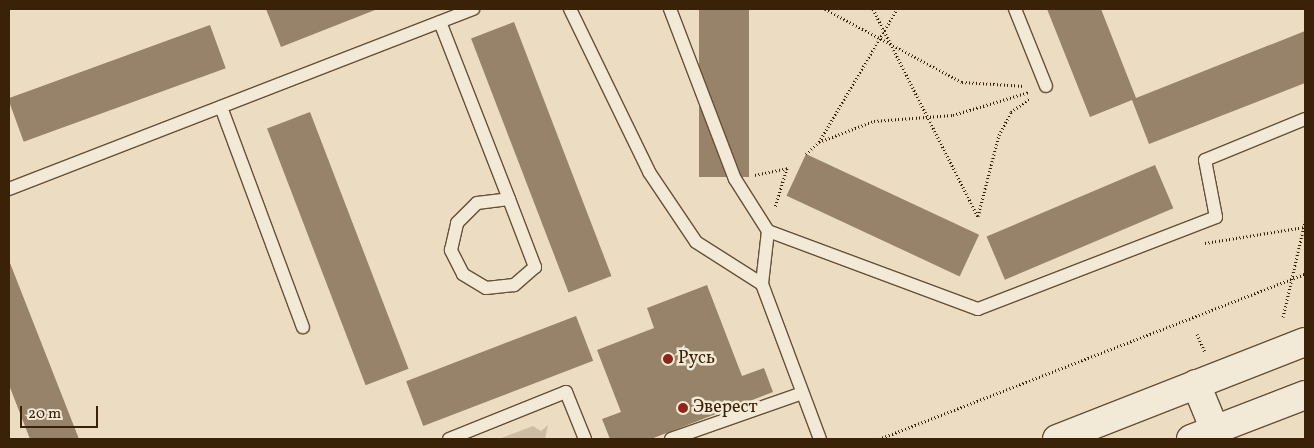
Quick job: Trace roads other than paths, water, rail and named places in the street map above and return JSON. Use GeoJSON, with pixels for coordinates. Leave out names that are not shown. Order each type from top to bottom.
{"type":"FeatureCollection","features":[{"type":"Feature","properties":{"kind":"main road"},"geometry":{"type":"LineString","coordinates":[[1057,439],[1305,342]]}},
{"type":"Feature","properties":{"kind":"main road"},"geometry":{"type":"LineString","coordinates":[[1196,384],[1208,436],[1305,395]]}},
{"type":"Feature","properties":{"kind":"lane"},"geometry":{"type":"LineString","coordinates":[[9,189],[473,9]]}},
{"type":"Feature","properties":{"kind":"lane"},"geometry":{"type":"LineString","coordinates":[[570,9],[649,172],[696,242],[762,284]]}},
{"type":"Feature","properties":{"kind":"lane"},"geometry":{"type":"LineString","coordinates":[[670,9],[734,179],[768,231],[978,309],[1216,217],[1205,160],[1305,118]]}},
{"type":"Feature","properties":{"kind":"lane"},"geometry":{"type":"LineString","coordinates":[[1015,9],[1046,86]]}},
{"type":"Feature","properties":{"kind":"lane"},"geometry":{"type":"LineString","coordinates":[[440,22],[508,199],[534,267],[514,286],[486,288],[462,274],[451,250],[457,222],[477,204],[508,199]]}},
{"type":"Feature","properties":{"kind":"lane"},"geometry":{"type":"LineString","coordinates":[[221,107],[303,328]]}},
{"type":"Feature","properties":{"kind":"lane"},"geometry":{"type":"LineString","coordinates":[[768,231],[762,284],[820,439]]}},
{"type":"Feature","properties":{"kind":"lane"},"geometry":{"type":"LineString","coordinates":[[449,439],[566,392],[585,439]]}},
{"type":"Feature","properties":{"kind":"lane"},"geometry":{"type":"LineString","coordinates":[[671,439],[802,393]]}},
{"type":"Feature","properties":{"kind":"place","name":"Русь"},"geometry":{"type":"Point","coordinates":[668,359]}},
{"type":"Feature","properties":{"kind":"place","name":"Эверест"},"geometry":{"type":"Point","coordinates":[683,408]}}]}
